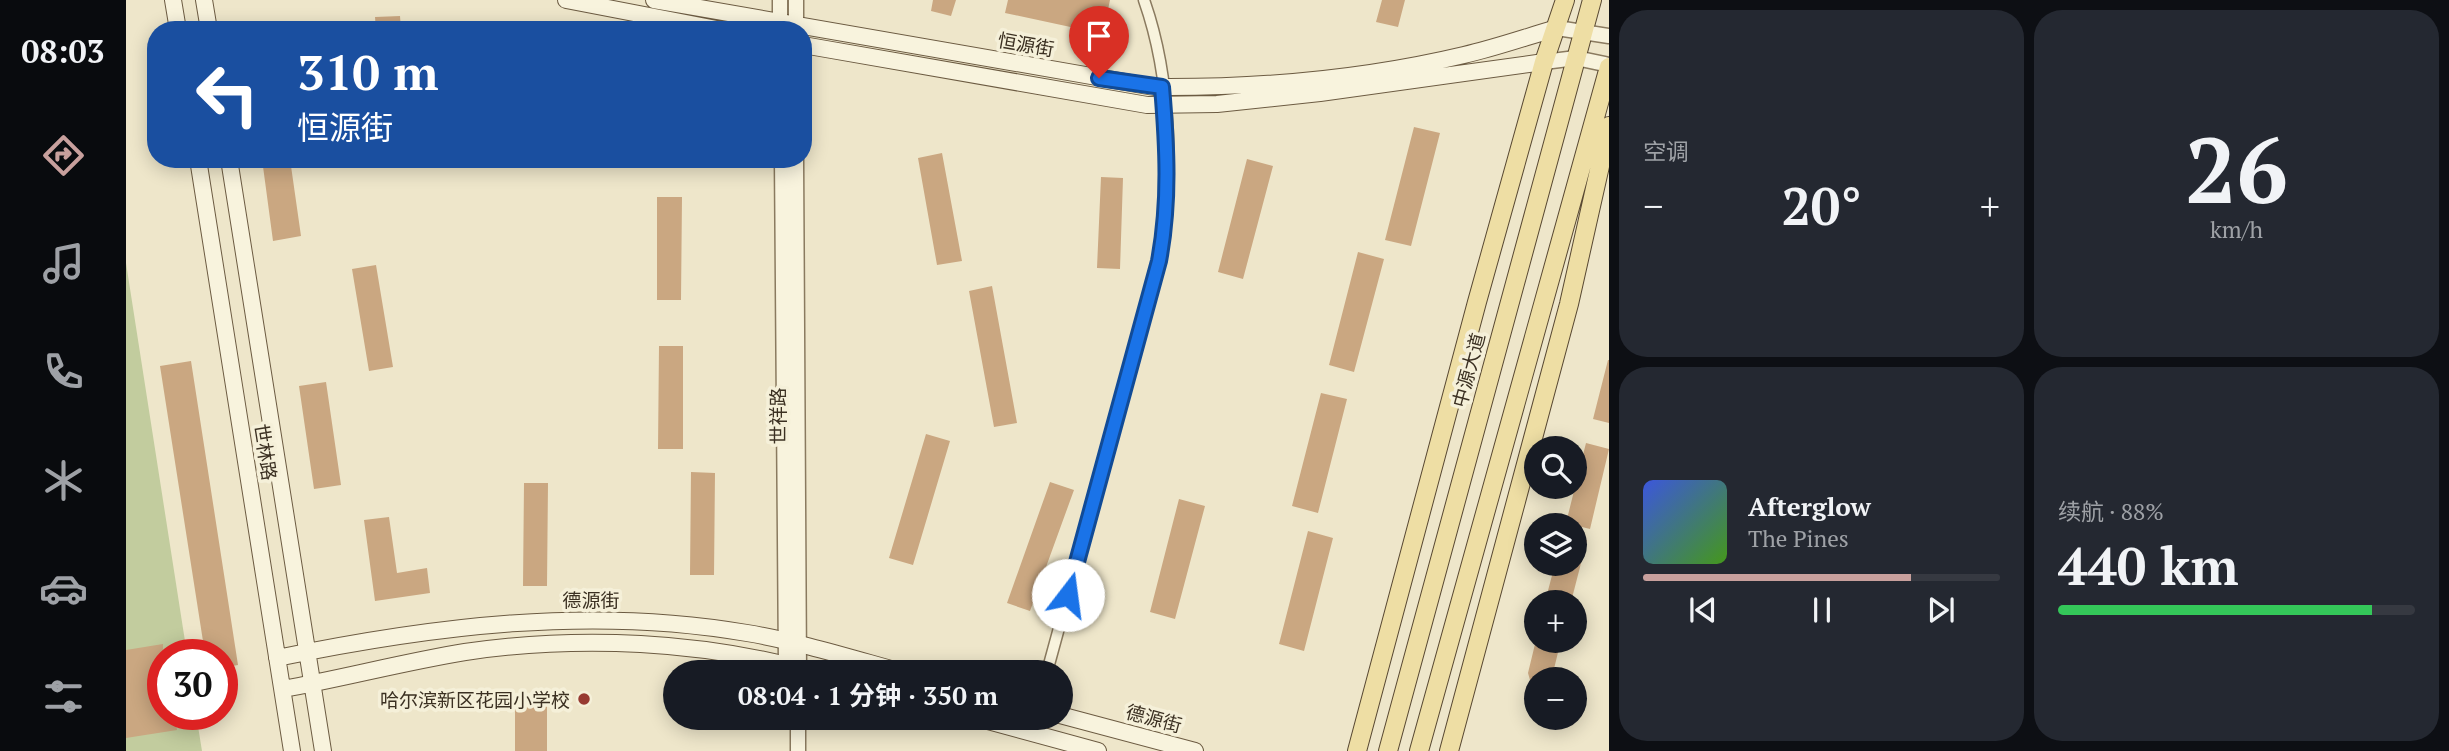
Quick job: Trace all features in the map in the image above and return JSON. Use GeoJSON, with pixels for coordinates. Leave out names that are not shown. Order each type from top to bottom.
{"type":"FeatureCollection","features":[{"type":"Feature","properties":{"kind":"main road"},"geometry":{"type":"LineString","coordinates":[[173,0],[176,21]]}},
{"type":"Feature","properties":{"kind":"main road"},"geometry":{"type":"LineString","coordinates":[[204,0],[208,21]]}},
{"type":"Feature","properties":{"kind":"main road"},"geometry":{"type":"LineString","coordinates":[[566,0],[675,21]]}},
{"type":"Feature","properties":{"kind":"main road","name":"恒源街"},"geometry":{"type":"LineString","coordinates":[[654,0],[754,21]]}},
{"type":"Feature","properties":{"kind":"main road"},"geometry":{"type":"LineString","coordinates":[[1357,751],[1544,62],[1565,0]]}},
{"type":"Feature","properties":{"kind":"main road","name":"中源大道"},"geometry":{"type":"LineString","coordinates":[[1388,751],[1592,0]]}},
{"type":"Feature","properties":{"kind":"main road","name":"恒源街"},"geometry":{"type":"LineString","coordinates":[[812,32],[1162,87],[1227,87],[1334,77],[1463,55],[1557,28]]}},
{"type":"Feature","properties":{"kind":"main road"},"geometry":{"type":"LineString","coordinates":[[812,47],[1051,89],[1164,105],[1217,104],[1320,93],[1544,62]]}},
{"type":"Feature","properties":{"kind":"main road"},"geometry":{"type":"LineString","coordinates":[[1419,751],[1609,66]]}},
{"type":"Feature","properties":{"kind":"main road"},"geometry":{"type":"LineString","coordinates":[[1449,751],[1569,304],[1609,126]]}},
{"type":"Feature","properties":{"kind":"main road","name":"世林路"},"geometry":{"type":"LineString","coordinates":[[199,168],[292,751]]}},
{"type":"Feature","properties":{"kind":"main road","name":"世林路"},"geometry":{"type":"LineString","coordinates":[[230,168],[323,751]]}},
{"type":"Feature","properties":{"kind":"main road","name":"德源街"},"geometry":{"type":"LineString","coordinates":[[277,658],[471,628],[586,618],[708,627],[792,642],[858,660]]}},
{"type":"Feature","properties":{"kind":"main road"},"geometry":{"type":"LineString","coordinates":[[282,689],[466,652],[569,643],[608,642],[674,647],[748,660]]}},
{"type":"Feature","properties":{"kind":"main road","name":"德源街"},"geometry":{"type":"LineString","coordinates":[[1073,718],[1195,751]]}},
{"type":"Feature","properties":{"kind":"main road"},"geometry":{"type":"LineString","coordinates":[[1021,730],[1098,751]]}},
{"type":"Feature","properties":{"kind":"street"},"geometry":{"type":"LineString","coordinates":[[780,0],[786,21]]}},
{"type":"Feature","properties":{"kind":"street"},"geometry":{"type":"LineString","coordinates":[[790,21],[796,0]]}},
{"type":"Feature","properties":{"kind":"street"},"geometry":{"type":"LineString","coordinates":[[1050,660],[1159,261],[1166,223],[1169,169],[1164,105],[1158,46],[1144,0]]}},
{"type":"Feature","properties":{"kind":"street"},"geometry":{"type":"LineString","coordinates":[[1557,28],[1609,36]]}},
{"type":"Feature","properties":{"kind":"street"},"geometry":{"type":"LineString","coordinates":[[1544,62],[1576,58],[1609,66]]}},
{"type":"Feature","properties":{"kind":"street","name":"世祥路"},"geometry":{"type":"LineString","coordinates":[[782,168],[792,642],[797,660]]}},
{"type":"Feature","properties":{"kind":"street","name":"世祥路"},"geometry":{"type":"LineString","coordinates":[[792,642],[796,168]]}},
{"type":"Feature","properties":{"kind":"street"},"geometry":{"type":"LineString","coordinates":[[798,751],[799,730]]}},
{"type":"Feature","properties":{"kind":"green space"},"geometry":{"type":"Polygon","coordinates":[[[126,263],[185,639],[147,639],[147,730],[199,730],[202,751],[126,751],[126,263]]]}},
{"type":"Feature","properties":{"kind":"building"},"geometry":{"type":"Polygon","coordinates":[[[933,0],[956,0],[951,16],[931,11],[933,0]]]}},
{"type":"Feature","properties":{"kind":"building"},"geometry":{"type":"Polygon","coordinates":[[[1008,0],[1110,0],[1103,34],[1005,13],[1008,0]]]}},
{"type":"Feature","properties":{"kind":"building"},"geometry":{"type":"Polygon","coordinates":[[[1382,0],[1405,0],[1398,27],[1376,22],[1382,0]]]}},
{"type":"Feature","properties":{"kind":"building"},"geometry":{"type":"Polygon","coordinates":[[[400,16],[400,21],[375,21],[375,17],[400,16]]]}},
{"type":"Feature","properties":{"kind":"building"},"geometry":{"type":"Polygon","coordinates":[[[1414,127],[1440,133],[1411,246],[1385,240],[1414,127]]]}},
{"type":"Feature","properties":{"kind":"building"},"geometry":{"type":"Polygon","coordinates":[[[942,153],[962,261],[937,265],[918,158],[942,153]]]}},
{"type":"Feature","properties":{"kind":"building"},"geometry":{"type":"Polygon","coordinates":[[[1247,159],[1273,166],[1243,279],[1218,272],[1247,159]]]}},
{"type":"Feature","properties":{"kind":"building"},"geometry":{"type":"Polygon","coordinates":[[[263,168],[291,168],[301,236],[273,241],[263,168]]]}},
{"type":"Feature","properties":{"kind":"building"},"geometry":{"type":"Polygon","coordinates":[[[1101,177],[1123,178],[1120,269],[1097,268],[1101,177]]]}},
{"type":"Feature","properties":{"kind":"building"},"geometry":{"type":"Polygon","coordinates":[[[657,197],[682,197],[681,300],[657,300],[657,197]]]}},
{"type":"Feature","properties":{"kind":"building"},"geometry":{"type":"Polygon","coordinates":[[[1358,252],[1384,259],[1354,372],[1329,365],[1358,252]]]}},
{"type":"Feature","properties":{"kind":"building"},"geometry":{"type":"Polygon","coordinates":[[[376,265],[393,367],[369,371],[352,269],[376,265]]]}},
{"type":"Feature","properties":{"kind":"building"},"geometry":{"type":"Polygon","coordinates":[[[992,286],[1017,423],[994,427],[969,291],[992,286]]]}},
{"type":"Feature","properties":{"kind":"building"},"geometry":{"type":"Polygon","coordinates":[[[659,346],[683,346],[683,449],[658,449],[659,346]]]}},
{"type":"Feature","properties":{"kind":"building"},"geometry":{"type":"Polygon","coordinates":[[[1609,360],[1609,423],[1593,419],[1609,360]]]}},
{"type":"Feature","properties":{"kind":"building"},"geometry":{"type":"Polygon","coordinates":[[[191,361],[234,639],[203,639],[160,366],[191,361]]]}},
{"type":"Feature","properties":{"kind":"building"},"geometry":{"type":"Polygon","coordinates":[[[326,382],[341,485],[314,489],[299,386],[326,382]]]}},
{"type":"Feature","properties":{"kind":"building"},"geometry":{"type":"Polygon","coordinates":[[[1321,393],[1347,399],[1318,513],[1292,506],[1321,393]]]}},
{"type":"Feature","properties":{"kind":"building"},"geometry":{"type":"Polygon","coordinates":[[[926,434],[950,441],[913,565],[889,558],[926,434]]]}},
{"type":"Feature","properties":{"kind":"building"},"geometry":{"type":"Polygon","coordinates":[[[1587,443],[1609,449],[1590,529],[1587,528],[1587,513],[1568,513],[1572,499],[1587,499],[1587,443]]]}},
{"type":"Feature","properties":{"kind":"building"},"geometry":{"type":"Polygon","coordinates":[[[691,472],[715,473],[714,575],[690,575],[691,472]]]}},
{"type":"Feature","properties":{"kind":"building"},"geometry":{"type":"Polygon","coordinates":[[[1050,482],[1074,490],[1030,611],[1007,603],[1050,482]]]}},
{"type":"Feature","properties":{"kind":"building"},"geometry":{"type":"Polygon","coordinates":[[[524,483],[548,483],[547,586],[523,586],[524,483]]]}},
{"type":"Feature","properties":{"kind":"building"},"geometry":{"type":"Polygon","coordinates":[[[1179,499],[1205,506],[1175,619],[1150,612],[1179,499]]]}},
{"type":"Feature","properties":{"kind":"building"},"geometry":{"type":"Polygon","coordinates":[[[389,517],[397,573],[427,568],[430,593],[375,601],[364,520],[389,517]]]}},
{"type":"Feature","properties":{"kind":"building"},"geometry":{"type":"Polygon","coordinates":[[[1308,531],[1333,538],[1304,651],[1279,644],[1308,531]]]}},
{"type":"Feature","properties":{"kind":"building"},"geometry":{"type":"Polygon","coordinates":[[[1552,576],[1578,576],[1574,590],[1548,590],[1552,576]]]}},
{"type":"Feature","properties":{"kind":"building"},"geometry":{"type":"Polygon","coordinates":[[[147,647],[147,730],[177,730],[126,738],[126,650],[147,647]]]}},
{"type":"Feature","properties":{"kind":"building"},"geometry":{"type":"Polygon","coordinates":[[[1533,653],[1558,653],[1554,667],[1529,667],[1533,653]]]}},
{"type":"Feature","properties":{"kind":"building"},"geometry":{"type":"Polygon","coordinates":[[[515,697],[547,697],[547,751],[515,751],[515,697]]]}},
{"type":"Feature","properties":{"kind":"place","name":"哈尔滨新区花园小学校"},"geometry":{"type":"Point","coordinates":[584,699]}},
{"type":"Feature","properties":{"kind":"route"},"geometry":{"type":"LineString","coordinates":[[1068,595],[1159,261],[1166,223],[1169,169],[1162,87],[1099,78]]}}]}
